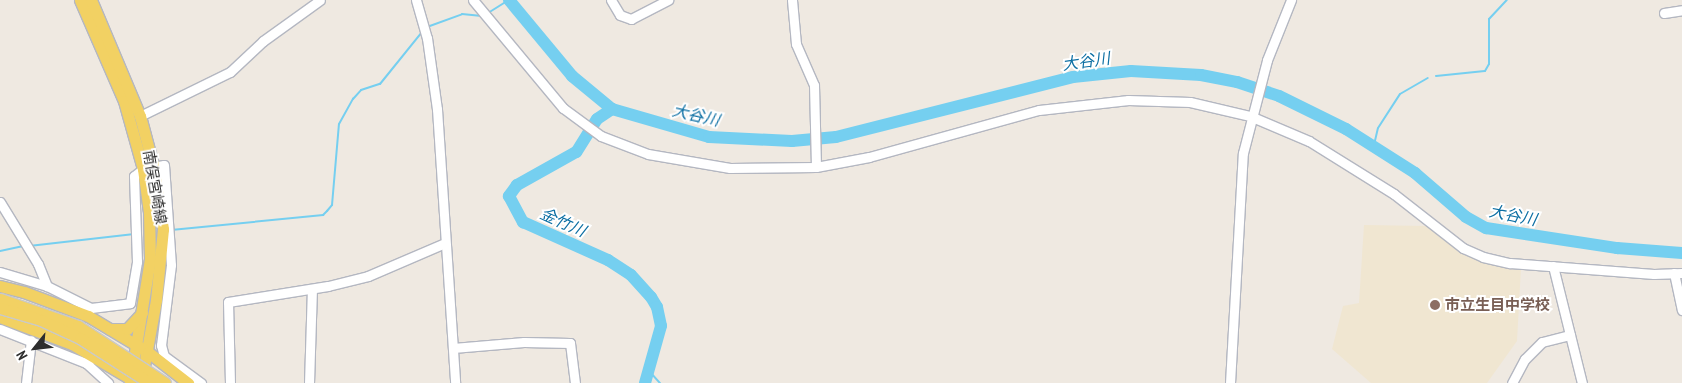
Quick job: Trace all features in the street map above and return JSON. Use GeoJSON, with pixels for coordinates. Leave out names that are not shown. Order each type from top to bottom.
{"type":"FeatureCollection","features":[{"type":"Feature","properties":{"kind":"main road","name":"南俣宮崎線"},"geometry":{"type":"LineString","coordinates":[[80,0],[124,101],[148,168]]}},
{"type":"Feature","properties":{"kind":"main road","name":"南俣宮崎線"},"geometry":{"type":"LineString","coordinates":[[91,0],[140,116],[148,168],[163,229],[135,382]]}},
{"type":"Feature","properties":{"kind":"main road"},"geometry":{"type":"LineString","coordinates":[[0,286],[56,304],[106,327],[142,349],[188,383]]}},
{"type":"Feature","properties":{"kind":"main road"},"geometry":{"type":"LineString","coordinates":[[0,299],[78,326],[165,383]]}},
{"type":"Feature","properties":{"kind":"main road","name":"南俣宮崎線"},"geometry":{"type":"LineString","coordinates":[[142,349],[143,312],[151,300]]}},
{"type":"Feature","properties":{"kind":"main road"},"geometry":{"type":"LineString","coordinates":[[0,308],[40,320],[80,338],[150,383]]}},
{"type":"Feature","properties":{"kind":"main road"},"geometry":{"type":"LineString","coordinates":[[106,327],[127,328],[143,312]]}},
{"type":"Feature","properties":{"kind":"main road"},"geometry":{"type":"LineString","coordinates":[[0,317],[39,329],[90,360],[135,382]]}},
{"type":"Feature","properties":{"kind":"street"},"geometry":{"type":"LineString","coordinates":[[140,116],[230,72],[263,41],[320,0]]}},
{"type":"Feature","properties":{"kind":"street"},"geometry":{"type":"LineString","coordinates":[[416,0],[426,38],[436,109],[455,383]]}},
{"type":"Feature","properties":{"kind":"street"},"geometry":{"type":"LineString","coordinates":[[473,0],[542,87],[562,108],[601,136],[648,154],[730,168],[816,166],[868,157],[1023,114],[1070,105],[1145,99],[1190,102],[1251,113],[1309,141],[1350,164],[1463,248],[1484,257],[1510,263],[1678,273],[1682,310]]}},
{"type":"Feature","properties":{"kind":"street"},"geometry":{"type":"LineString","coordinates":[[611,0],[620,14],[630,19],[668,0]]}},
{"type":"Feature","properties":{"kind":"street"},"geometry":{"type":"LineString","coordinates":[[792,0],[794,32],[814,85],[816,166]]}},
{"type":"Feature","properties":{"kind":"street"},"geometry":{"type":"LineString","coordinates":[[1230,383],[1240,192],[1251,113],[1267,60],[1291,0]]}},
{"type":"Feature","properties":{"kind":"street"},"geometry":{"type":"LineString","coordinates":[[1664,13],[1682,10]]}},
{"type":"Feature","properties":{"kind":"street"},"geometry":{"type":"LineString","coordinates":[[0,272],[47,286],[91,308],[130,303],[137,262],[134,176],[148,168],[164,166],[171,226],[171,266],[161,345],[164,356],[202,383]]}},
{"type":"Feature","properties":{"kind":"street"},"geometry":{"type":"LineString","coordinates":[[0,202],[38,264],[47,286]]}},
{"type":"Feature","properties":{"kind":"street"},"geometry":{"type":"LineString","coordinates":[[230,383],[228,302],[312,290],[368,276],[445,244]]}},
{"type":"Feature","properties":{"kind":"street"},"geometry":{"type":"LineString","coordinates":[[1553,266],[1582,383]]}},
{"type":"Feature","properties":{"kind":"street"},"geometry":{"type":"LineString","coordinates":[[309,383],[312,290]]}},
{"type":"Feature","properties":{"kind":"street"},"geometry":{"type":"LineString","coordinates":[[0,329],[90,360],[108,383]]}},
{"type":"Feature","properties":{"kind":"street"},"geometry":{"type":"LineString","coordinates":[[1512,383],[1525,359],[1542,342],[1570,334]]}},
{"type":"Feature","properties":{"kind":"street"},"geometry":{"type":"LineString","coordinates":[[26,383],[31,340]]}},
{"type":"Feature","properties":{"kind":"street"},"geometry":{"type":"LineString","coordinates":[[453,348],[524,342],[570,342],[575,383]]}},
{"type":"Feature","properties":{"kind":"shaded area","name":"市立生目中学校"},"geometry":{"type":"Polygon","coordinates":[[[1364,225],[1428,226],[1474,259],[1521,268],[1517,341],[1487,383],[1371,383],[1332,349],[1343,306],[1359,303],[1364,225]]]}},
{"type":"Feature","properties":{"kind":"waterway"},"geometry":{"type":"LineString","coordinates":[[488,13],[509,0]]}},
{"type":"Feature","properties":{"kind":"waterway","name":"大谷川"},"geometry":{"type":"LineString","coordinates":[[509,0],[572,76],[612,109],[709,137],[792,141],[836,137],[1073,77],[1131,71],[1201,75],[1237,82],[1279,96],[1346,129],[1415,173],[1466,217],[1486,228],[1617,248],[1682,253]]}},
{"type":"Feature","properties":{"kind":"waterway"},"geometry":{"type":"LineString","coordinates":[[1436,76],[1485,71],[1489,64],[1489,19],[1507,0]]}},
{"type":"Feature","properties":{"kind":"waterway"},"geometry":{"type":"LineString","coordinates":[[427,27],[462,14],[482,16]]}},
{"type":"Feature","properties":{"kind":"waterway"},"geometry":{"type":"LineString","coordinates":[[171,230],[323,215],[332,205],[339,124],[353,99],[361,90],[380,84],[422,32]]}},
{"type":"Feature","properties":{"kind":"waterway"},"geometry":{"type":"LineString","coordinates":[[1374,145],[1378,128],[1400,94],[1428,78]]}},
{"type":"Feature","properties":{"kind":"waterway","name":"金竹川"},"geometry":{"type":"LineString","coordinates":[[612,109],[597,119],[576,152],[517,185],[509,196],[523,222],[608,260],[631,275],[651,297],[657,307],[661,326],[645,383]]}},
{"type":"Feature","properties":{"kind":"waterway"},"geometry":{"type":"LineString","coordinates":[[29,246],[134,234]]}},
{"type":"Feature","properties":{"kind":"waterway"},"geometry":{"type":"LineString","coordinates":[[0,251],[24,246]]}},
{"type":"Feature","properties":{"kind":"waterway"},"geometry":{"type":"LineString","coordinates":[[650,372],[660,383]]}},
{"type":"Feature","properties":{"kind":"place","name":"市立生目中学校"},"geometry":{"type":"Point","coordinates":[1435,305]}}]}
